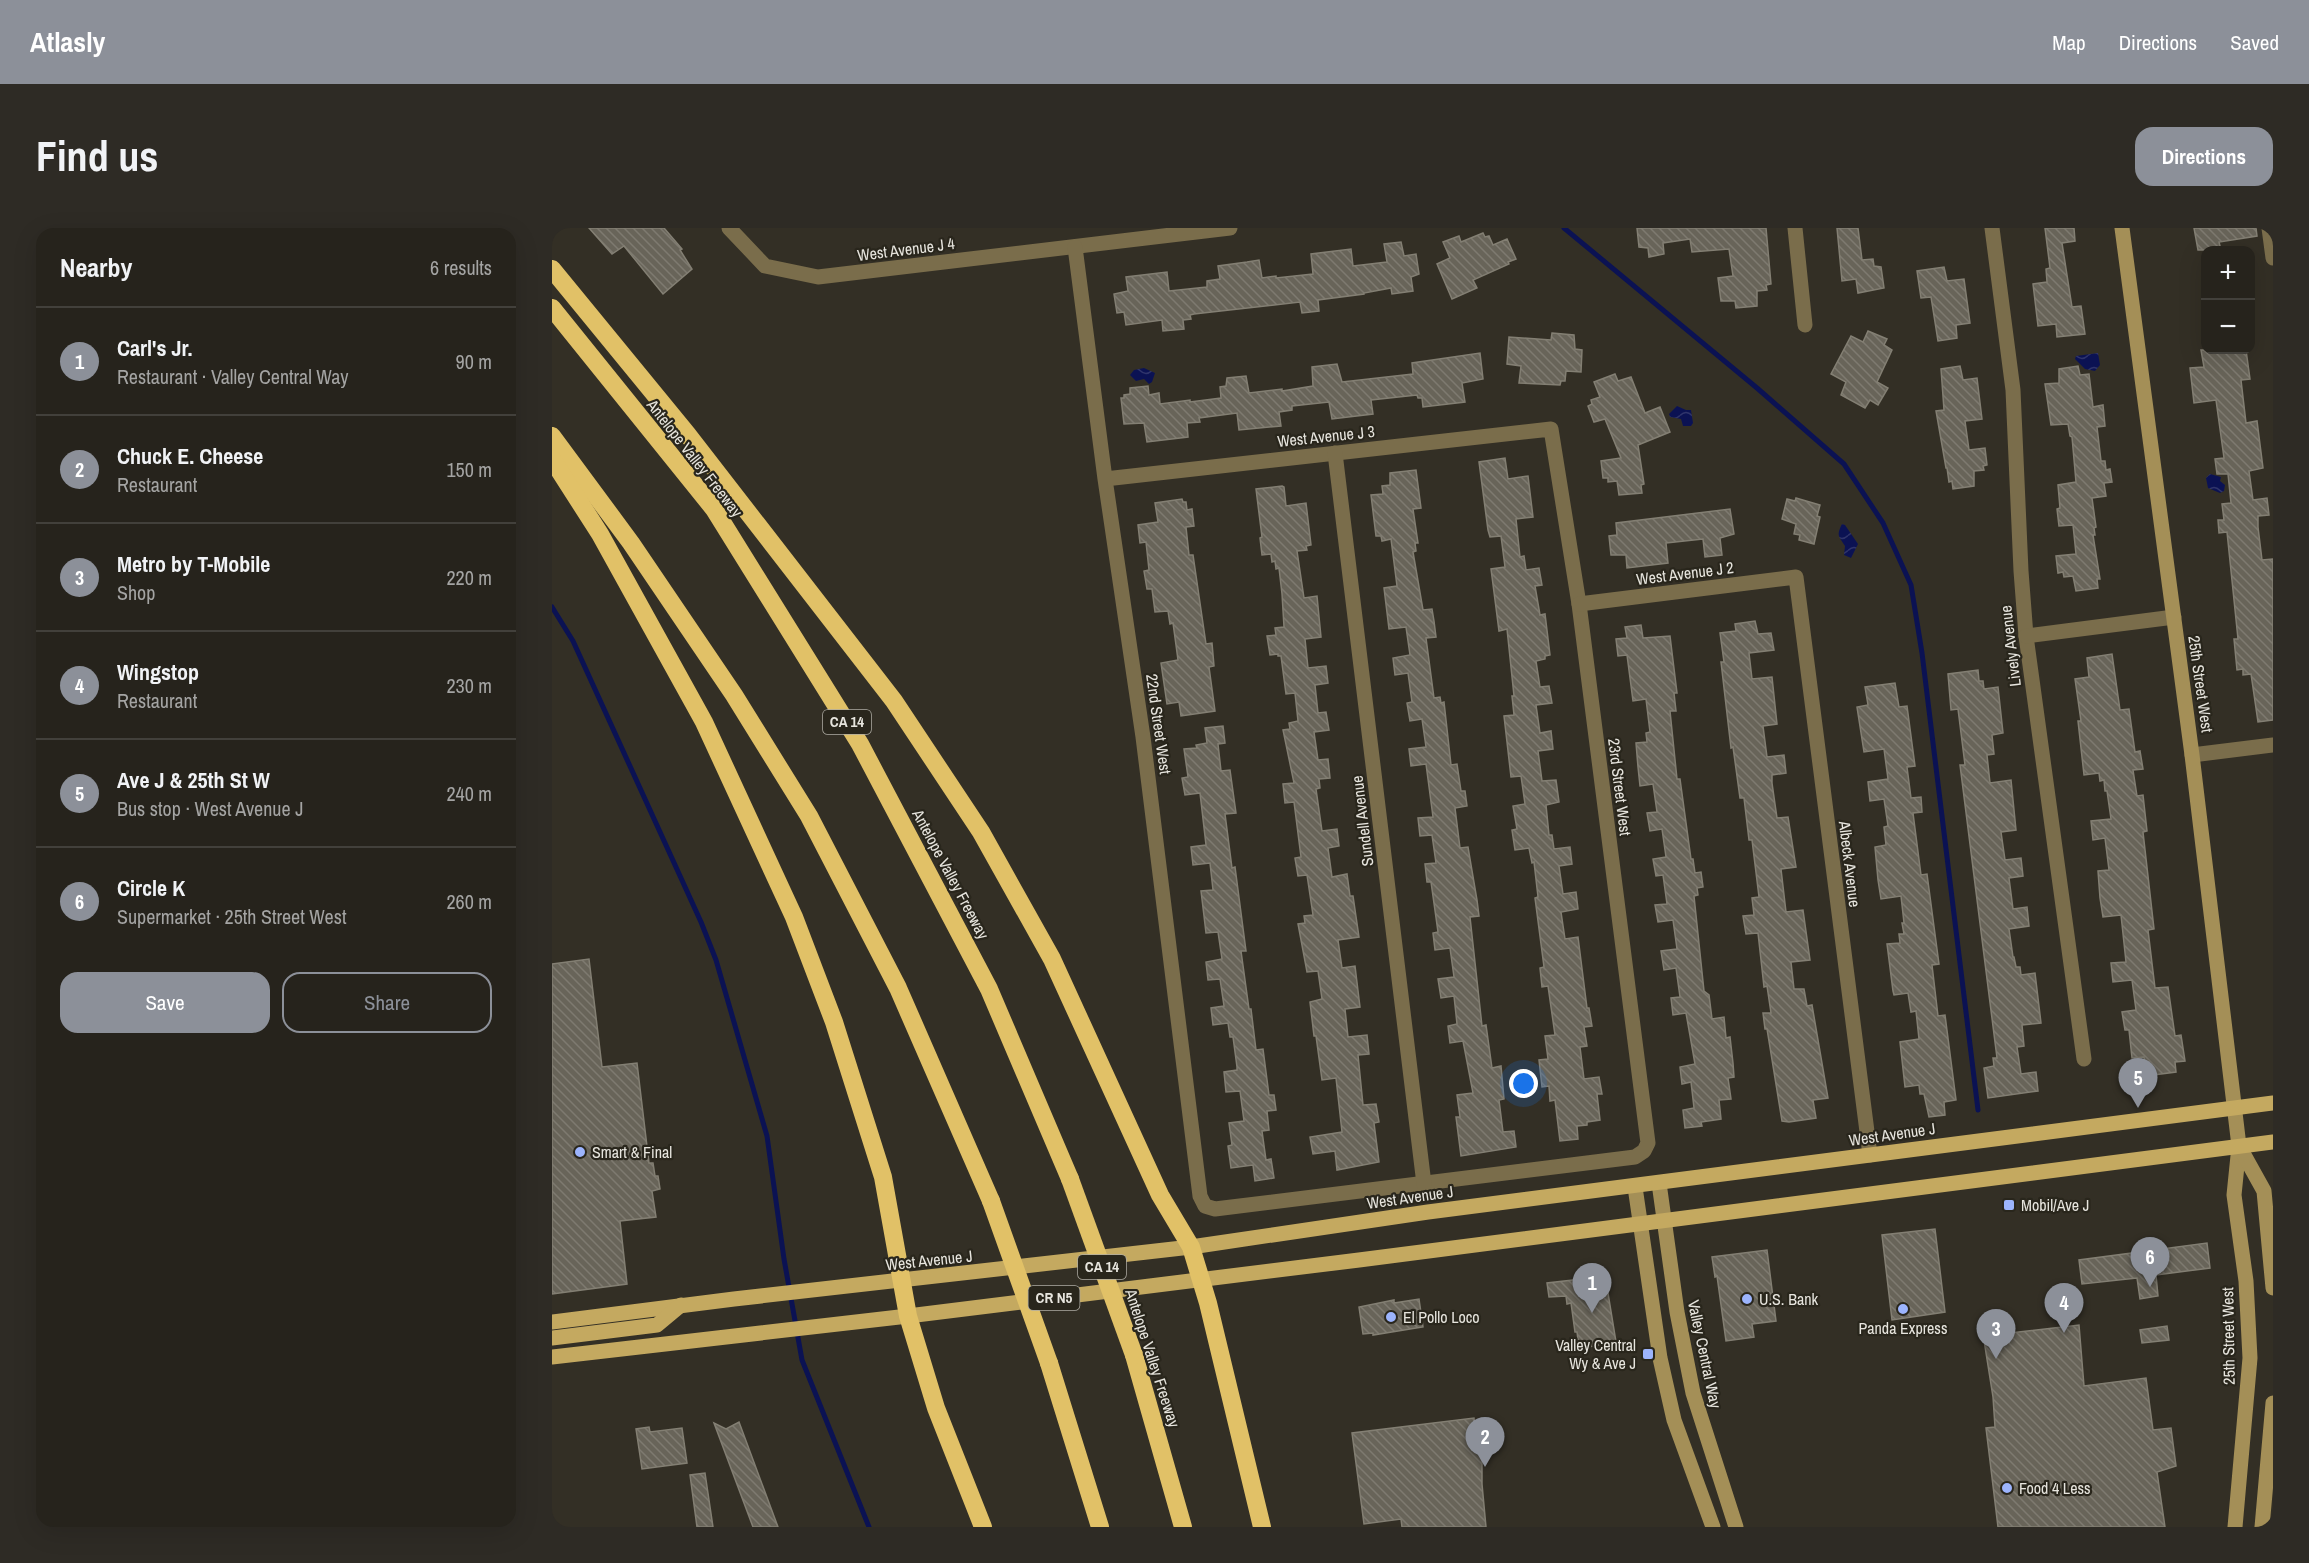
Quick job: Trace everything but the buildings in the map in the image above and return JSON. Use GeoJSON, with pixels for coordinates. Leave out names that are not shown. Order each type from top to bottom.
{"type":"FeatureCollection","features":[{"type":"Feature","properties":{"kind":"highway"},"geometry":{"type":"LineString","coordinates":[[552,269],[688,435],[894,701],[981,832],[1052,959],[1160,1195],[1191,1247],[1262,1527]]}},
{"type":"Feature","properties":{"kind":"highway","name":"Antelope Valley Freeway"},"geometry":{"type":"LineString","coordinates":[[552,308],[714,509],[860,744],[989,989],[1070,1179],[1134,1355],[1183,1527]]}},
{"type":"Feature","properties":{"kind":"highway"},"geometry":{"type":"LineString","coordinates":[[552,436],[638,552],[734,695],[809,816],[898,988],[991,1201],[1049,1362],[1100,1527]]}},
{"type":"Feature","properties":{"kind":"highway"},"geometry":{"type":"LineString","coordinates":[[552,459],[600,534],[704,722],[794,917],[834,1022],[883,1177],[908,1316],[936,1408],[984,1527]]}},
{"type":"Feature","properties":{"kind":"main road","name":"West Avenue J"},"geometry":{"type":"LineString","coordinates":[[552,1322],[681,1305],[1191,1247],[1428,1212],[2273,1103]]}},
{"type":"Feature","properties":{"kind":"main road"},"geometry":{"type":"LineString","coordinates":[[1201,1280],[2273,1142]]}},
{"type":"Feature","properties":{"kind":"main road","name":"CR N5"},"geometry":{"type":"LineString","coordinates":[[552,1357],[1201,1280]]}},
{"type":"Feature","properties":{"kind":"main road"},"geometry":{"type":"LineString","coordinates":[[552,1338],[657,1325],[681,1305]]}},
{"type":"Feature","properties":{"kind":"street","name":"West Avenue J 4"},"geometry":{"type":"LineString","coordinates":[[729,228],[765,266],[818,277],[1230,228]]}},
{"type":"Feature","properties":{"kind":"street"},"geometry":{"type":"LineString","coordinates":[[1795,228],[1805,325]]}},
{"type":"Feature","properties":{"kind":"street","name":"Lively Avenue"},"geometry":{"type":"LineString","coordinates":[[1992,228],[2013,390],[2020,571],[2026,636],[2084,1059]]}},
{"type":"Feature","properties":{"kind":"street","name":"25th Street West"},"geometry":{"type":"LineString","coordinates":[[2122,228],[2192,755],[2240,1146],[2234,1195],[2246,1281],[2250,1358],[2235,1527]]}},
{"type":"Feature","properties":{"kind":"street"},"geometry":{"type":"LineString","coordinates":[[2269,228],[2273,258]]}},
{"type":"Feature","properties":{"kind":"street","name":"22nd Street West"},"geometry":{"type":"LineString","coordinates":[[1075,247],[1105,479],[1143,737],[1200,1196],[1205,1206]]}},
{"type":"Feature","properties":{"kind":"street","name":"West Avenue J 3"},"geometry":{"type":"LineString","coordinates":[[1105,479],[1551,429]]}},
{"type":"Feature","properties":{"kind":"street","name":"23rd Street West"},"geometry":{"type":"LineString","coordinates":[[1551,429],[1579,604],[1648,1143],[1644,1151]]}},
{"type":"Feature","properties":{"kind":"street","name":"Sundell Avenue"},"geometry":{"type":"LineString","coordinates":[[1335,453],[1424,1184]]}},
{"type":"Feature","properties":{"kind":"street","name":"West Avenue J 2"},"geometry":{"type":"LineString","coordinates":[[1579,604],[1796,577]]}},
{"type":"Feature","properties":{"kind":"street","name":"Albeck Avenue"},"geometry":{"type":"LineString","coordinates":[[1796,577],[1870,1155]]}},
{"type":"Feature","properties":{"kind":"street"},"geometry":{"type":"LineString","coordinates":[[2026,636],[2174,617]]}},
{"type":"Feature","properties":{"kind":"street"},"geometry":{"type":"LineString","coordinates":[[2192,755],[2273,746]]}},
{"type":"Feature","properties":{"kind":"street","name":"25th Street West"},"geometry":{"type":"LineString","coordinates":[[2240,1146],[2264,1191],[2273,1288]]}},
{"type":"Feature","properties":{"kind":"street","name":"West Avenue J"},"geometry":{"type":"LineString","coordinates":[[1205,1206],[1215,1209],[1424,1184],[1635,1157],[1644,1151]]}},
{"type":"Feature","properties":{"kind":"street","name":"Valley Central Way"},"geometry":{"type":"LineString","coordinates":[[1659,1183],[1677,1312],[1693,1393],[1736,1527]]}},
{"type":"Feature","properties":{"kind":"street"},"geometry":{"type":"LineString","coordinates":[[1635,1187],[1660,1358],[1674,1420],[1713,1527]]}},
{"type":"Feature","properties":{"kind":"street"},"geometry":{"type":"LineString","coordinates":[[2262,1527],[2273,1402]]}},
{"type":"Feature","properties":{"kind":"water"},"geometry":{"type":"Polygon","coordinates":[[[2098,353],[2100,365],[2095,371],[2085,369],[2075,359],[2076,356],[2098,353]]]}},
{"type":"Feature","properties":{"kind":"water"},"geometry":{"type":"Polygon","coordinates":[[[1144,368],[1155,373],[1149,384],[1144,379],[1136,381],[1130,375],[1134,370],[1144,368]]]}},
{"type":"Feature","properties":{"kind":"water"},"geometry":{"type":"Polygon","coordinates":[[[1677,406],[1691,410],[1693,423],[1691,426],[1683,426],[1681,419],[1670,417],[1669,414],[1677,406]]]}},
{"type":"Feature","properties":{"kind":"water"},"geometry":{"type":"Polygon","coordinates":[[[2210,474],[2221,477],[2220,481],[2225,485],[2224,491],[2220,493],[2208,488],[2206,478],[2210,474]]]}},
{"type":"Feature","properties":{"kind":"water"},"geometry":{"type":"Polygon","coordinates":[[[1842,524],[1858,544],[1851,558],[1844,555],[1845,546],[1839,534],[1842,524]]]}},
{"type":"Feature","properties":{"kind":"waterway"},"geometry":{"type":"LineString","coordinates":[[1564,228],[1757,388],[1844,464],[1883,523],[1911,585],[1922,653],[1978,1110]]}},
{"type":"Feature","properties":{"kind":"waterway"},"geometry":{"type":"LineString","coordinates":[[552,607],[573,641],[701,922],[716,960],[767,1136],[784,1259],[802,1360],[869,1527]]}},
{"type":"Feature","properties":{"kind":"place","name":"Ave J & 25th St W"},"geometry":{"type":"Point","coordinates":[2138,1108]}},
{"type":"Feature","properties":{"kind":"place","name":"Smart & Final"},"geometry":{"type":"Point","coordinates":[580,1152]}},
{"type":"Feature","properties":{"kind":"place","name":"Mobil/Ave J"},"geometry":{"type":"Point","coordinates":[2009,1205]}},
{"type":"Feature","properties":{"kind":"place","name":"Circle K"},"geometry":{"type":"Point","coordinates":[2150,1287]}},
{"type":"Feature","properties":{"kind":"place","name":"U.S. Bank"},"geometry":{"type":"Point","coordinates":[1747,1299]}},
{"type":"Feature","properties":{"kind":"place","name":"Panda Express"},"geometry":{"type":"Point","coordinates":[1903,1309]}},
{"type":"Feature","properties":{"kind":"place","name":"Carl's Jr."},"geometry":{"type":"Point","coordinates":[1592,1313]}},
{"type":"Feature","properties":{"kind":"place","name":"El Pollo Loco"},"geometry":{"type":"Point","coordinates":[1391,1317]}},
{"type":"Feature","properties":{"kind":"place","name":"Wingstop"},"geometry":{"type":"Point","coordinates":[2064,1333]}},
{"type":"Feature","properties":{"kind":"place","name":"Valley Central Wy & Ave J"},"geometry":{"type":"Point","coordinates":[1648,1354]}},
{"type":"Feature","properties":{"kind":"place","name":"Metro by T-Mobile"},"geometry":{"type":"Point","coordinates":[1996,1359]}},
{"type":"Feature","properties":{"kind":"place","name":"Chuck E. Cheese"},"geometry":{"type":"Point","coordinates":[1485,1467]}},
{"type":"Feature","properties":{"kind":"place","name":"Food 4 Less"},"geometry":{"type":"Point","coordinates":[2007,1488]}}]}
